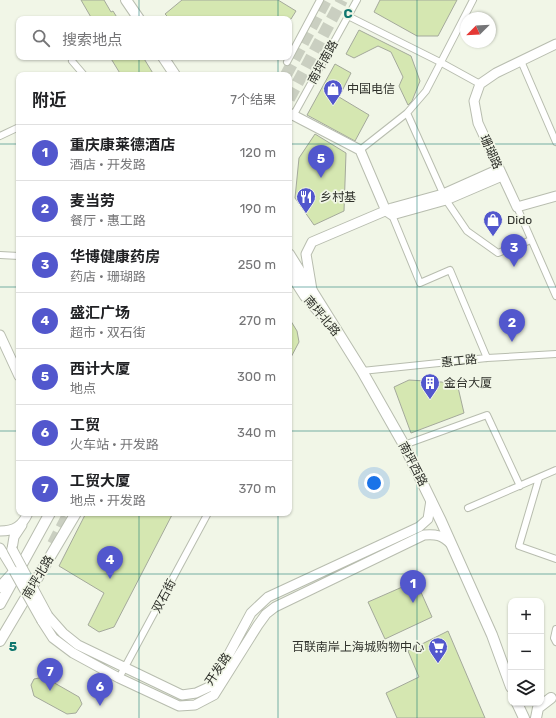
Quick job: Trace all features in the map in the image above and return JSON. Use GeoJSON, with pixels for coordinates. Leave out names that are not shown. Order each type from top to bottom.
{"type":"FeatureCollection","features":[{"type":"Feature","properties":{"kind":"main road"},"geometry":{"type":"LineString","coordinates":[[126,0],[136,16]]}},
{"type":"Feature","properties":{"kind":"main road"},"geometry":{"type":"LineString","coordinates":[[165,60],[173,72]]}},
{"type":"Feature","properties":{"kind":"main road","name":"南坪西路"},"geometry":{"type":"LineString","coordinates":[[292,259],[362,371],[404,445],[431,500],[492,635],[508,679]]}},
{"type":"Feature","properties":{"kind":"main road","name":"南坪北路"},"geometry":{"type":"LineString","coordinates":[[292,276],[305,296],[343,340]]}},
{"type":"Feature","properties":{"kind":"main road","name":"南坪北路"},"geometry":{"type":"LineString","coordinates":[[0,604],[48,516]]}},
{"type":"Feature","properties":{"kind":"main road","name":"南坪北路"},"geometry":{"type":"LineString","coordinates":[[0,641],[74,516]]}},
{"type":"Feature","properties":{"kind":"main road"},"geometry":{"type":"LineString","coordinates":[[0,587],[24,562]]}},
{"type":"Feature","properties":{"kind":"main road"},"geometry":{"type":"LineString","coordinates":[[492,635],[508,662]]}},
{"type":"Feature","properties":{"kind":"main road"},"geometry":{"type":"LineString","coordinates":[[536,718],[538,708],[549,698]]}},
{"type":"Feature","properties":{"kind":"main road"},"geometry":{"type":"LineString","coordinates":[[519,706],[524,718]]}},
{"type":"Feature","properties":{"kind":"street"},"geometry":{"type":"LineString","coordinates":[[292,53],[320,0]]}},
{"type":"Feature","properties":{"kind":"street","name":"南坪南路"},"geometry":{"type":"LineString","coordinates":[[292,114],[357,0]]}},
{"type":"Feature","properties":{"kind":"street"},"geometry":{"type":"LineString","coordinates":[[360,150],[407,113],[426,91],[473,0]]}},
{"type":"Feature","properties":{"kind":"street"},"geometry":{"type":"LineString","coordinates":[[348,16],[440,62],[480,84],[496,73],[556,44]]}},
{"type":"Feature","properties":{"kind":"street"},"geometry":{"type":"LineString","coordinates":[[72,61],[81,72]]}},
{"type":"Feature","properties":{"kind":"street"},"geometry":{"type":"LineString","coordinates":[[521,61],[556,142]]}},
{"type":"Feature","properties":{"kind":"street","name":"珊瑚路"},"geometry":{"type":"LineString","coordinates":[[480,84],[474,101],[478,123],[556,296]]}},
{"type":"Feature","properties":{"kind":"street"},"geometry":{"type":"LineString","coordinates":[[407,113],[444,197],[467,231],[498,253],[531,240]]}},
{"type":"Feature","properties":{"kind":"street"},"geometry":{"type":"LineString","coordinates":[[292,118],[360,150],[390,211],[420,284],[450,270],[487,358]]}},
{"type":"Feature","properties":{"kind":"street"},"geometry":{"type":"LineString","coordinates":[[0,136],[16,128]]}},
{"type":"Feature","properties":{"kind":"street"},"geometry":{"type":"LineString","coordinates":[[312,292],[306,254],[312,242],[390,211],[444,197],[500,173]]}},
{"type":"Feature","properties":{"kind":"street"},"geometry":{"type":"LineString","coordinates":[[517,207],[556,196]]}},
{"type":"Feature","properties":{"kind":"street"},"geometry":{"type":"LineString","coordinates":[[0,255],[16,256]]}},
{"type":"Feature","properties":{"kind":"street"},"geometry":{"type":"LineString","coordinates":[[0,335],[16,370]]}},
{"type":"Feature","properties":{"kind":"street","name":"惠工路"},"geometry":{"type":"LineString","coordinates":[[362,371],[487,358],[556,354]]}},
{"type":"Feature","properties":{"kind":"street"},"geometry":{"type":"LineString","coordinates":[[404,445],[487,415],[520,486]]}},
{"type":"Feature","properties":{"kind":"street"},"geometry":{"type":"LineString","coordinates":[[468,508],[556,470]]}},
{"type":"Feature","properties":{"kind":"street"},"geometry":{"type":"LineString","coordinates":[[539,478],[518,546],[556,560]]}},
{"type":"Feature","properties":{"kind":"street","name":"开发路"},"geometry":{"type":"LineString","coordinates":[[0,548],[45,619],[78,645],[182,695],[196,693],[208,686],[223,665],[251,613],[268,597],[420,527],[428,518],[431,500]]}},
{"type":"Feature","properties":{"kind":"street","name":"开发路"},"geometry":{"type":"LineString","coordinates":[[26,516],[14,537],[12,549],[53,638],[73,653],[119,678],[179,706],[195,705],[214,695],[258,625],[266,614],[275,606],[424,535],[435,534],[444,538],[452,546]]}},
{"type":"Feature","properties":{"kind":"street","name":"双石街"},"geometry":{"type":"LineString","coordinates":[[119,678],[206,516]]}},
{"type":"Feature","properties":{"kind":"street"},"geometry":{"type":"LineString","coordinates":[[0,531],[9,531],[23,523]]}},
{"type":"Feature","properties":{"kind":"street"},"geometry":{"type":"LineString","coordinates":[[556,629],[554,638],[556,642]]}},
{"type":"Feature","properties":{"kind":"building"},"geometry":{"type":"Polygon","coordinates":[[[81,0],[104,0],[111,12],[113,11],[116,16],[90,16],[81,0]]]}},
{"type":"Feature","properties":{"kind":"building"},"geometry":{"type":"Polygon","coordinates":[[[182,0],[278,0],[296,11],[292,17],[292,16],[167,16],[165,14],[182,0]]]}},
{"type":"Feature","properties":{"kind":"building"},"geometry":{"type":"Polygon","coordinates":[[[380,0],[457,0],[438,36],[417,36],[374,12],[380,0]]]}},
{"type":"Feature","properties":{"kind":"building"},"geometry":{"type":"Polygon","coordinates":[[[359,30],[411,56],[420,81],[412,101],[408,105],[399,86],[403,77],[391,52],[378,46],[354,58],[346,54],[359,30]]]}},
{"type":"Feature","properties":{"kind":"building"},"geometry":{"type":"Polygon","coordinates":[[[112,60],[145,60],[152,72],[119,72],[112,60]]]}},
{"type":"Feature","properties":{"kind":"building","name":"中国电信"},"geometry":{"type":"Polygon","coordinates":[[[335,64],[351,73],[339,97],[369,115],[355,141],[307,115],[335,64]]]}},
{"type":"Feature","properties":{"kind":"building"},"geometry":{"type":"Polygon","coordinates":[[[315,134],[346,153],[344,211],[314,225],[295,198],[299,158],[315,134]]]}},
{"type":"Feature","properties":{"kind":"building"},"geometry":{"type":"Polygon","coordinates":[[[292,323],[297,331],[299,342],[292,355],[292,323]]]}},
{"type":"Feature","properties":{"kind":"building","name":"金台大厦"},"geometry":{"type":"Polygon","coordinates":[[[409,380],[457,383],[464,413],[411,433],[394,387],[409,380]]]}},
{"type":"Feature","properties":{"kind":"building"},"geometry":{"type":"Polygon","coordinates":[[[84,516],[171,516],[114,627],[99,632],[88,625],[104,593],[59,566],[84,516]]]}},
{"type":"Feature","properties":{"kind":"building"},"geometry":{"type":"Polygon","coordinates":[[[416,581],[432,617],[385,639],[368,602],[416,581]]]}},
{"type":"Feature","properties":{"kind":"building","name":"百联南岸上海城购物中心"},"geometry":{"type":"Polygon","coordinates":[[[448,631],[485,718],[397,718],[386,693],[419,677],[408,651],[448,631]]]}},
{"type":"Feature","properties":{"kind":"building"},"geometry":{"type":"Polygon","coordinates":[[[44,677],[79,697],[82,704],[76,713],[67,714],[34,696],[31,685],[34,679],[44,677]]]}},
{"type":"Feature","properties":{"kind":"tunnel"},"geometry":{"type":"LineString","coordinates":[[288,72],[326,0]]}},
{"type":"Feature","properties":{"kind":"tunnel"},"geometry":{"type":"LineString","coordinates":[[292,93],[342,0]]}},
{"type":"Feature","properties":{"kind":"tunnel"},"geometry":{"type":"LineString","coordinates":[[53,544],[67,516]]}},
{"type":"Feature","properties":{"kind":"place","name":"中国电信"},"geometry":{"type":"Point","coordinates":[333,106]}},
{"type":"Feature","properties":{"kind":"place","name":"西计大厦"},"geometry":{"type":"Point","coordinates":[321,178]}},
{"type":"Feature","properties":{"kind":"place","name":"乡村基"},"geometry":{"type":"Point","coordinates":[306,214]}},
{"type":"Feature","properties":{"kind":"place","name":"Dido"},"geometry":{"type":"Point","coordinates":[493,237]}},
{"type":"Feature","properties":{"kind":"place","name":"华博健康药房"},"geometry":{"type":"Point","coordinates":[514,267]}},
{"type":"Feature","properties":{"kind":"place","name":"麦当劳"},"geometry":{"type":"Point","coordinates":[512,342]}},
{"type":"Feature","properties":{"kind":"place","name":"金台大厦"},"geometry":{"type":"Point","coordinates":[430,400]}},
{"type":"Feature","properties":{"kind":"place","name":"盛汇广场"},"geometry":{"type":"Point","coordinates":[110,579]}},
{"type":"Feature","properties":{"kind":"place","name":"重庆康莱德酒店"},"geometry":{"type":"Point","coordinates":[413,603]}},
{"type":"Feature","properties":{"kind":"place","name":"百联南岸上海城购物中心"},"geometry":{"type":"Point","coordinates":[438,664]}},
{"type":"Feature","properties":{"kind":"place","name":"工贸大厦"},"geometry":{"type":"Point","coordinates":[50,691]}},
{"type":"Feature","properties":{"kind":"place","name":"工贸"},"geometry":{"type":"Point","coordinates":[100,706]}}]}
